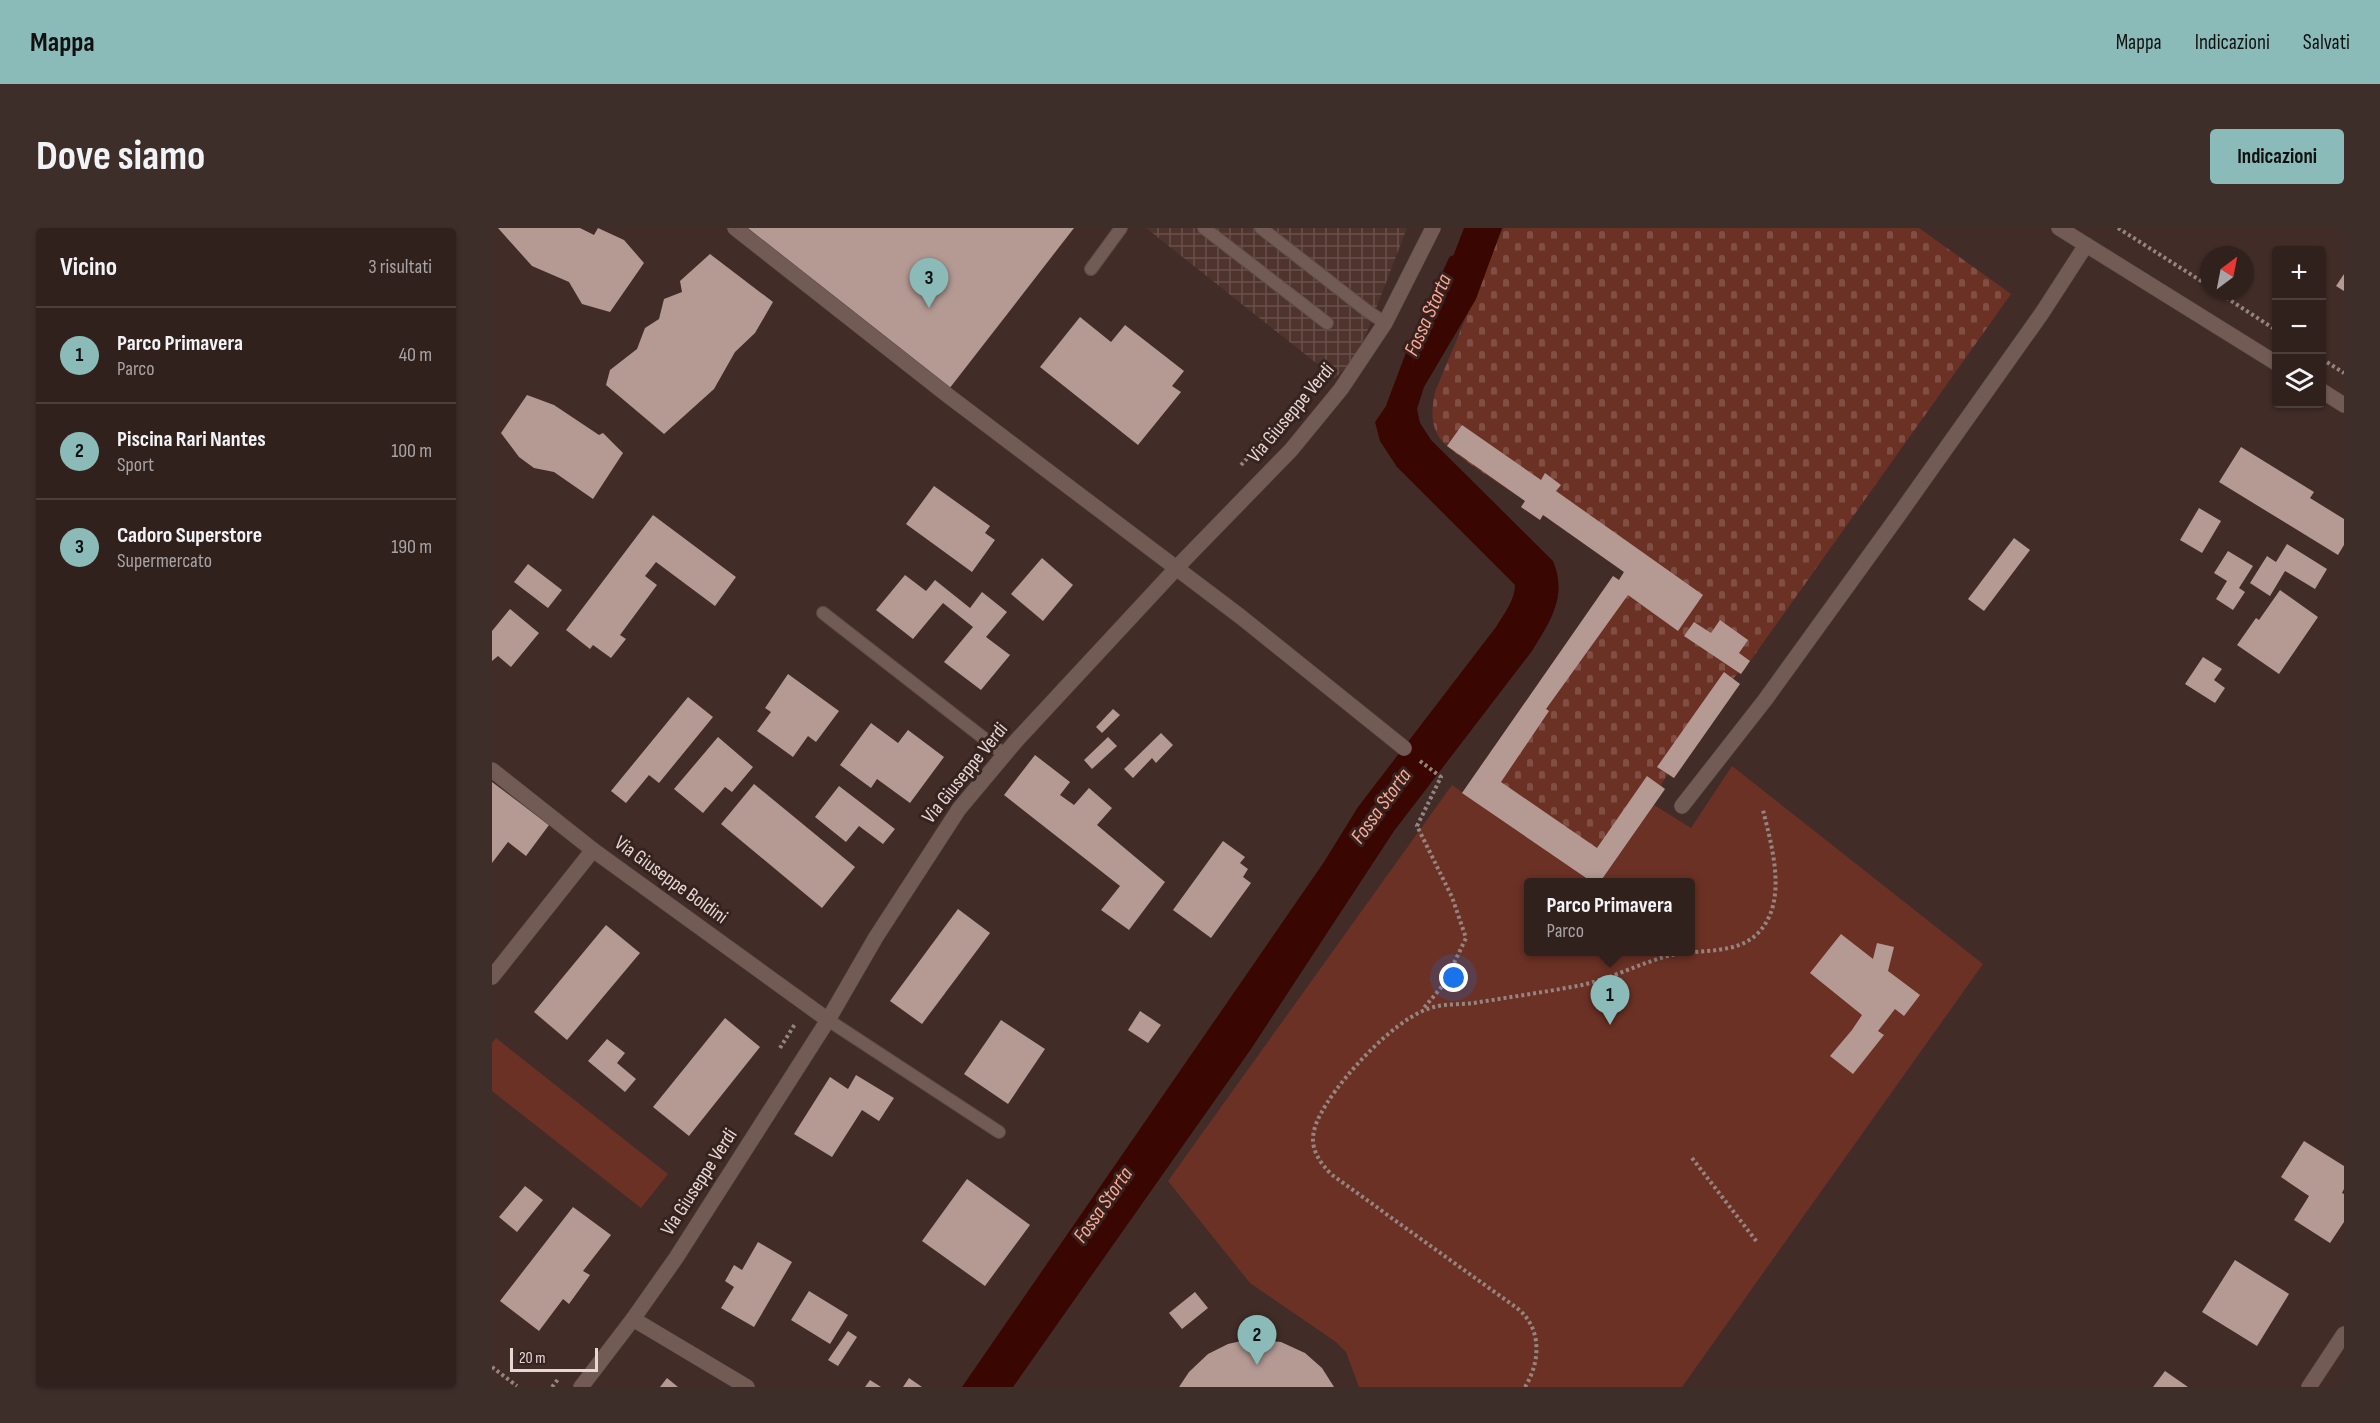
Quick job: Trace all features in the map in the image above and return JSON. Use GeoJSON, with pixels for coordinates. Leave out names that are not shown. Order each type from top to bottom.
{"type":"FeatureCollection","features":[{"type":"Feature","properties":{"kind":"street"},"geometry":{"type":"LineString","coordinates":[[735,228],[946,394],[1177,568],[1404,748]]}},
{"type":"Feature","properties":{"kind":"street","name":"Via Giuseppe Verdi"},"geometry":{"type":"LineString","coordinates":[[581,1387],[633,1320],[675,1258],[828,1020],[876,937],[958,809],[1004,754],[1177,568],[1292,450],[1341,389],[1385,323],[1433,228]]}},
{"type":"Feature","properties":{"kind":"street"},"geometry":{"type":"LineString","coordinates":[[2060,228],[2272,360]]}},
{"type":"Feature","properties":{"kind":"street"},"geometry":{"type":"LineString","coordinates":[[1682,806],[1765,700],[1898,516],[2042,313],[2086,245]]}},
{"type":"Feature","properties":{"kind":"street"},"geometry":{"type":"LineString","coordinates":[[2326,394],[2344,405]]}},
{"type":"Feature","properties":{"kind":"street","name":"Via Giuseppe Boldini"},"geometry":{"type":"LineString","coordinates":[[492,770],[593,850],[828,1020]]}},
{"type":"Feature","properties":{"kind":"street"},"geometry":{"type":"LineString","coordinates":[[492,977],[593,850]]}},
{"type":"Feature","properties":{"kind":"street"},"geometry":{"type":"LineString","coordinates":[[633,1320],[747,1387]]}},
{"type":"Feature","properties":{"kind":"street"},"geometry":{"type":"LineString","coordinates":[[2309,1387],[2344,1334]]}},
{"type":"Feature","properties":{"kind":"lane"},"geometry":{"type":"LineString","coordinates":[[1091,269],[1121,228]]}},
{"type":"Feature","properties":{"kind":"lane"},"geometry":{"type":"LineString","coordinates":[[1204,228],[1327,323]]}},
{"type":"Feature","properties":{"kind":"lane"},"geometry":{"type":"LineString","coordinates":[[1261,228],[1385,323]]}},
{"type":"Feature","properties":{"kind":"lane"},"geometry":{"type":"LineString","coordinates":[[823,613],[1004,754]]}},
{"type":"Feature","properties":{"kind":"lane"},"geometry":{"type":"LineString","coordinates":[[828,1020],[999,1132]]}},
{"type":"Feature","properties":{"kind":"path"},"geometry":{"type":"LineString","coordinates":[[2118,228],[2200,280]]}},
{"type":"Feature","properties":{"kind":"path"},"geometry":{"type":"LineString","coordinates":[[2230,300],[2272,327]]}},
{"type":"Feature","properties":{"kind":"path"},"geometry":{"type":"LineString","coordinates":[[2326,361],[2344,373]]}},
{"type":"Feature","properties":{"kind":"path"},"geometry":{"type":"LineString","coordinates":[[1420,1012],[1444,984],[1466,938],[1452,897],[1417,826],[1441,777]]}},
{"type":"Feature","properties":{"kind":"path"},"geometry":{"type":"LineString","coordinates":[[1695,953],[1715,950],[1749,940],[1766,922],[1774,896],[1774,863],[1763,810]]}},
{"type":"Feature","properties":{"kind":"path"},"geometry":{"type":"LineString","coordinates":[[1525,1387],[1533,1371],[1536,1338],[1529,1319],[1332,1175],[1321,1163],[1314,1150],[1314,1127],[1340,1085],[1395,1028],[1420,1012],[1441,1005],[1475,1003],[1584,984],[1669,956]]}},
{"type":"Feature","properties":{"kind":"path"},"geometry":{"type":"LineString","coordinates":[[1692,1158],[1757,1242]]}},
{"type":"Feature","properties":{"kind":"path"},"geometry":{"type":"LineString","coordinates":[[492,1366],[517,1387]]}},
{"type":"Feature","properties":{"kind":"shaded area"},"geometry":{"type":"Polygon","coordinates":[[[1146,228],[1407,228],[1365,337],[1350,364],[1335,378],[1146,228]]]}},
{"type":"Feature","properties":{"kind":"green space"},"geometry":{"type":"Polygon","coordinates":[[[1503,228],[1919,228],[2011,294],[1741,674],[1738,673],[1733,679],[1740,684],[1674,778],[1668,774],[1661,785],[1665,789],[1603,878],[1586,878],[1462,793],[1613,576],[1619,580],[1624,572],[1543,515],[1540,520],[1521,507],[1525,501],[1445,444],[1434,426],[1435,392],[1503,228]]]}},
{"type":"Feature","properties":{"kind":"green space"},"geometry":{"type":"Polygon","coordinates":[[[1732,766],[1983,964],[1682,1387],[1359,1387],[1346,1352],[1336,1342],[1250,1283],[1168,1181],[1452,785],[1586,878],[1524,878],[1524,956],[1695,956],[1695,878],[1603,878],[1654,805],[1691,828],[1732,766]]]}},
{"type":"Feature","properties":{"kind":"green space"},"geometry":{"type":"Polygon","coordinates":[[[496,1038],[668,1174],[641,1208],[492,1091],[492,1043],[496,1038]]]}},
{"type":"Feature","properties":{"kind":"water"},"geometry":{"type":"Polygon","coordinates":[[[1464,228],[1502,228],[1476,299],[1424,387],[1417,409],[1420,423],[1431,440],[1553,561],[1559,586],[1551,619],[1532,651],[1394,831],[1251,1049],[1013,1387],[962,1387],[1324,862],[1358,807],[1496,627],[1511,601],[1515,585],[1397,467],[1380,441],[1375,422],[1396,392],[1414,358],[1464,228]]]}},
{"type":"Feature","properties":{"kind":"building"},"geometry":{"type":"Polygon","coordinates":[[[498,228],[580,228],[594,235],[598,228],[624,240],[644,263],[610,312],[582,304],[569,282],[532,266],[498,228]]]}},
{"type":"Feature","properties":{"kind":"building"},"geometry":{"type":"Polygon","coordinates":[[[745,228],[1074,228],[949,389],[745,228]]]}},
{"type":"Feature","properties":{"kind":"building"},"geometry":{"type":"Polygon","coordinates":[[[710,254],[773,302],[755,333],[735,352],[714,389],[664,434],[606,385],[610,370],[637,349],[645,328],[659,319],[664,299],[682,292],[680,281],[710,254]]]}},
{"type":"Feature","properties":{"kind":"building"},"geometry":{"type":"Polygon","coordinates":[[[2344,274],[2344,291],[2336,286],[2344,274]]]}},
{"type":"Feature","properties":{"kind":"building"},"geometry":{"type":"Polygon","coordinates":[[[1080,317],[1111,342],[1125,325],[1184,371],[1172,386],[1181,392],[1138,445],[1040,367],[1080,317]]]}},
{"type":"Feature","properties":{"kind":"building"},"geometry":{"type":"Polygon","coordinates":[[[527,395],[554,405],[599,435],[603,433],[623,453],[593,499],[554,472],[534,468],[519,457],[501,433],[527,395]]]}},
{"type":"Feature","properties":{"kind":"building"},"geometry":{"type":"Polygon","coordinates":[[[1462,425],[1541,480],[1545,473],[1561,485],[1556,491],[1703,595],[1678,631],[1628,595],[1546,709],[1549,711],[1501,782],[1597,848],[1647,776],[1665,789],[1603,878],[1586,878],[1462,793],[1613,576],[1619,580],[1624,572],[1543,515],[1540,520],[1521,507],[1525,501],[1447,446],[1462,425]]]}},
{"type":"Feature","properties":{"kind":"building"},"geometry":{"type":"Polygon","coordinates":[[[2241,447],[2314,492],[2310,498],[2344,519],[2344,545],[2338,555],[2219,482],[2241,447]]]}},
{"type":"Feature","properties":{"kind":"building"},"geometry":{"type":"Polygon","coordinates":[[[934,486],[990,526],[985,533],[995,540],[972,572],[906,524],[934,486]]]}},
{"type":"Feature","properties":{"kind":"building"},"geometry":{"type":"Polygon","coordinates":[[[2199,508],[2221,521],[2202,553],[2180,540],[2199,508]]]}},
{"type":"Feature","properties":{"kind":"building"},"geometry":{"type":"Polygon","coordinates":[[[653,515],[736,577],[715,606],[656,562],[645,576],[657,585],[620,635],[626,639],[611,658],[593,645],[590,649],[566,630],[653,515]]]}},
{"type":"Feature","properties":{"kind":"building"},"geometry":{"type":"Polygon","coordinates":[[[2014,538],[2030,550],[1984,611],[1968,599],[2014,538]]]}},
{"type":"Feature","properties":{"kind":"building"},"geometry":{"type":"Polygon","coordinates":[[[2287,544],[2327,569],[2315,589],[2285,571],[2270,596],[2250,583],[2267,556],[2276,562],[2287,544]]]}},
{"type":"Feature","properties":{"kind":"building"},"geometry":{"type":"Polygon","coordinates":[[[2228,551],[2253,566],[2239,588],[2245,592],[2233,610],[2216,599],[2227,581],[2214,573],[2228,551]]]}},
{"type":"Feature","properties":{"kind":"building"},"geometry":{"type":"Polygon","coordinates":[[[1042,558],[1073,585],[1043,621],[1011,594],[1042,558]]]}},
{"type":"Feature","properties":{"kind":"building"},"geometry":{"type":"Polygon","coordinates":[[[528,564],[562,590],[548,608],[514,582],[528,564]]]}},
{"type":"Feature","properties":{"kind":"building"},"geometry":{"type":"Polygon","coordinates":[[[905,575],[926,591],[935,580],[970,608],[982,592],[1007,612],[986,637],[1010,655],[981,690],[944,662],[973,627],[943,603],[913,639],[876,610],[905,575]]]}},
{"type":"Feature","properties":{"kind":"building"},"geometry":{"type":"Polygon","coordinates":[[[2280,590],[2318,617],[2279,674],[2237,645],[2256,618],[2259,620],[2280,590]]]}},
{"type":"Feature","properties":{"kind":"building"},"geometry":{"type":"Polygon","coordinates":[[[510,609],[539,633],[511,667],[498,656],[492,661],[492,631],[510,609]]]}},
{"type":"Feature","properties":{"kind":"building"},"geometry":{"type":"Polygon","coordinates":[[[1720,620],[1748,640],[1739,653],[1750,661],[1741,674],[1684,636],[1694,622],[1711,633],[1720,620]]]}},
{"type":"Feature","properties":{"kind":"building"},"geometry":{"type":"Polygon","coordinates":[[[2203,657],[2222,669],[2214,680],[2225,688],[2215,703],[2185,684],[2203,657]]]}},
{"type":"Feature","properties":{"kind":"building"},"geometry":{"type":"Polygon","coordinates":[[[1724,672],[1740,684],[1674,778],[1657,767],[1724,672]]]}},
{"type":"Feature","properties":{"kind":"building"},"geometry":{"type":"Polygon","coordinates":[[[788,674],[839,711],[816,742],[808,736],[793,757],[757,731],[771,712],[765,708],[788,674]]]}},
{"type":"Feature","properties":{"kind":"building"},"geometry":{"type":"Polygon","coordinates":[[[688,697],[713,717],[659,783],[649,775],[626,803],[611,791],[688,697]]]}},
{"type":"Feature","properties":{"kind":"building"},"geometry":{"type":"Polygon","coordinates":[[[1113,709],[1120,715],[1102,733],[1096,727],[1113,709]]]}},
{"type":"Feature","properties":{"kind":"building"},"geometry":{"type":"Polygon","coordinates":[[[871,723],[898,743],[908,730],[944,757],[910,803],[877,779],[871,788],[840,765],[871,723]]]}},
{"type":"Feature","properties":{"kind":"building"},"geometry":{"type":"Polygon","coordinates":[[[1161,733],[1173,745],[1156,763],[1152,758],[1133,778],[1124,769],[1161,733]]]}},
{"type":"Feature","properties":{"kind":"building"},"geometry":{"type":"Polygon","coordinates":[[[718,737],[753,767],[732,792],[725,787],[703,813],[674,789],[718,737]]]}},
{"type":"Feature","properties":{"kind":"building"},"geometry":{"type":"Polygon","coordinates":[[[1108,737],[1117,746],[1092,769],[1084,760],[1108,737]]]}},
{"type":"Feature","properties":{"kind":"building"},"geometry":{"type":"Polygon","coordinates":[[[1035,755],[1070,782],[1060,795],[1074,805],[1089,788],[1112,808],[1097,825],[1165,882],[1129,930],[1101,910],[1120,886],[1004,795],[1035,755]]]}},
{"type":"Feature","properties":{"kind":"building"},"geometry":{"type":"Polygon","coordinates":[[[492,782],[549,825],[526,856],[508,842],[492,863],[492,782]]]}},
{"type":"Feature","properties":{"kind":"building"},"geometry":{"type":"Polygon","coordinates":[[[754,784],[855,867],[822,908],[721,824],[754,784]]]}},
{"type":"Feature","properties":{"kind":"building"},"geometry":{"type":"Polygon","coordinates":[[[839,786],[895,829],[883,844],[859,826],[846,842],[815,817],[839,786]]]}},
{"type":"Feature","properties":{"kind":"building"},"geometry":{"type":"Polygon","coordinates":[[[1223,841],[1245,857],[1240,863],[1248,869],[1243,877],[1251,883],[1211,938],[1173,910],[1223,841]]]}},
{"type":"Feature","properties":{"kind":"building"},"geometry":{"type":"Polygon","coordinates":[[[958,909],[990,933],[922,1024],[890,1001],[958,909]]]}},
{"type":"Feature","properties":{"kind":"building"},"geometry":{"type":"Polygon","coordinates":[[[606,925],[640,953],[567,1040],[534,1012],[606,925]]]}},
{"type":"Feature","properties":{"kind":"building"},"geometry":{"type":"Polygon","coordinates":[[[1841,934],[1873,959],[1877,943],[1894,947],[1888,971],[1920,995],[1904,1016],[1895,1009],[1878,1031],[1884,1035],[1853,1074],[1830,1056],[1862,1015],[1810,973],[1841,934]]]}},
{"type":"Feature","properties":{"kind":"building"},"geometry":{"type":"Polygon","coordinates":[[[1140,1011],[1161,1025],[1148,1043],[1128,1030],[1140,1011]]]}},
{"type":"Feature","properties":{"kind":"building"},"geometry":{"type":"Polygon","coordinates":[[[725,1018],[760,1047],[689,1136],[653,1107],[725,1018]]]}},
{"type":"Feature","properties":{"kind":"building"},"geometry":{"type":"Polygon","coordinates":[[[1001,1020],[1045,1049],[1008,1104],[964,1074],[1001,1020]]]}},
{"type":"Feature","properties":{"kind":"building"},"geometry":{"type":"Polygon","coordinates":[[[607,1039],[625,1053],[617,1063],[636,1079],[625,1092],[588,1061],[607,1039]]]}},
{"type":"Feature","properties":{"kind":"building"},"geometry":{"type":"Polygon","coordinates":[[[856,1075],[894,1098],[879,1121],[862,1110],[832,1157],[794,1134],[830,1077],[848,1089],[856,1075]]]}},
{"type":"Feature","properties":{"kind":"building"},"geometry":{"type":"Polygon","coordinates":[[[2304,1141],[2344,1166],[2342,1193],[2344,1194],[2344,1222],[2330,1243],[2294,1220],[2309,1196],[2281,1177],[2304,1141]]]}},
{"type":"Feature","properties":{"kind":"building"},"geometry":{"type":"Polygon","coordinates":[[[967,1179],[1030,1225],[985,1286],[922,1241],[967,1179]]]}},
{"type":"Feature","properties":{"kind":"building"},"geometry":{"type":"Polygon","coordinates":[[[525,1186],[543,1200],[517,1232],[499,1217],[525,1186]]]}},
{"type":"Feature","properties":{"kind":"building"},"geometry":{"type":"Polygon","coordinates":[[[573,1207],[611,1235],[583,1271],[590,1275],[569,1304],[563,1299],[539,1331],[500,1301],[573,1207]]]}},
{"type":"Feature","properties":{"kind":"building"},"geometry":{"type":"Polygon","coordinates":[[[758,1242],[792,1262],[754,1327],[721,1308],[734,1287],[725,1281],[734,1265],[742,1270],[758,1242]]]}},
{"type":"Feature","properties":{"kind":"building"},"geometry":{"type":"Polygon","coordinates":[[[2235,1260],[2289,1294],[2257,1346],[2202,1312],[2235,1260]]]}},
{"type":"Feature","properties":{"kind":"building"},"geometry":{"type":"Polygon","coordinates":[[[809,1291],[848,1315],[830,1344],[791,1320],[809,1291]]]}},
{"type":"Feature","properties":{"kind":"building"},"geometry":{"type":"Polygon","coordinates":[[[1195,1292],[1208,1308],[1182,1329],[1169,1313],[1195,1292]]]}},
{"type":"Feature","properties":{"kind":"building"},"geometry":{"type":"Polygon","coordinates":[[[848,1331],[857,1337],[838,1366],[828,1360],[848,1331]]]}},
{"type":"Feature","properties":{"kind":"building"},"geometry":{"type":"Polygon","coordinates":[[[1250,1339],[1281,1342],[1305,1353],[1322,1368],[1334,1387],[1179,1387],[1189,1372],[1208,1354],[1228,1344],[1250,1339]]]}},
{"type":"Feature","properties":{"kind":"building"},"geometry":{"type":"Polygon","coordinates":[[[2165,1371],[2188,1387],[2153,1387],[2165,1371]]]}},
{"type":"Feature","properties":{"kind":"building"},"geometry":{"type":"Polygon","coordinates":[[[667,1378],[678,1387],[660,1387],[667,1378]]]}},
{"type":"Feature","properties":{"kind":"building"},"geometry":{"type":"Polygon","coordinates":[[[909,1378],[922,1387],[903,1387],[909,1378]]]}},
{"type":"Feature","properties":{"kind":"building"},"geometry":{"type":"Polygon","coordinates":[[[870,1380],[881,1387],[865,1387],[870,1380]]]}},
{"type":"Feature","properties":{"kind":"waterway","name":"Fossa Storta"},"geometry":{"type":"LineString","coordinates":[[1391,405],[1414,344],[1453,260]]}},
{"type":"Feature","properties":{"kind":"place","name":"Cadoro Superstore"},"geometry":{"type":"Point","coordinates":[929,308]}},
{"type":"Feature","properties":{"kind":"place","name":"Parco Primavera"},"geometry":{"type":"Point","coordinates":[1610,1025]}},
{"type":"Feature","properties":{"kind":"place","name":"Piscina Rari Nantes"},"geometry":{"type":"Point","coordinates":[1257,1365]}}]}
